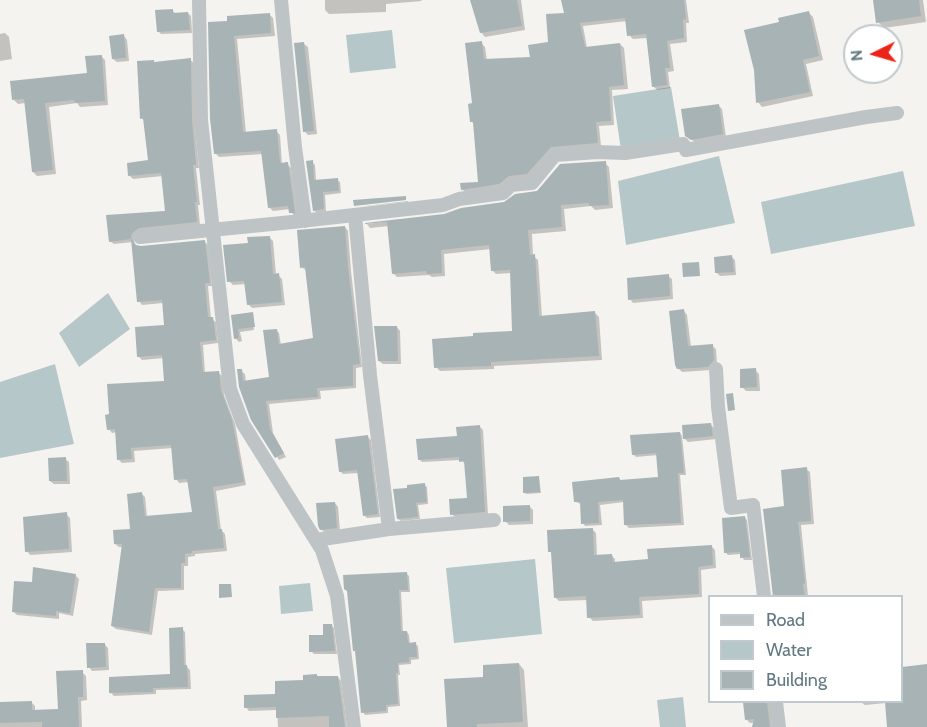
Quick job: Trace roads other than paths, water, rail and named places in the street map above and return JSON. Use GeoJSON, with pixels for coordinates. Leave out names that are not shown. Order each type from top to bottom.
{"type":"FeatureCollection","features":[{"type":"Feature","properties":{"kind":"street"},"geometry":{"type":"LineString","coordinates":[[199,0],[201,120],[230,389],[243,424],[322,550],[337,596],[354,727]]}},
{"type":"Feature","properties":{"kind":"street"},"geometry":{"type":"LineString","coordinates":[[281,0],[295,147],[305,221]]}},
{"type":"Feature","properties":{"kind":"street"},"geometry":{"type":"LineString","coordinates":[[140,237],[443,205],[459,199],[503,193],[511,185],[532,183],[555,155],[625,153],[683,144],[686,150],[897,113]]}},
{"type":"Feature","properties":{"kind":"street"},"geometry":{"type":"LineString","coordinates":[[355,215],[370,375],[389,529]]}},
{"type":"Feature","properties":{"kind":"street"},"geometry":{"type":"LineString","coordinates":[[716,369],[718,407],[731,508],[753,505],[764,595]]}},
{"type":"Feature","properties":{"kind":"street"},"geometry":{"type":"LineString","coordinates":[[316,540],[389,529],[494,520]]}},
{"type":"Feature","properties":{"kind":"street"},"geometry":{"type":"LineString","coordinates":[[776,703],[779,727]]}},
{"type":"Feature","properties":{"kind":"water"},"geometry":{"type":"Polygon","coordinates":[[[392,30],[396,68],[350,73],[346,35],[392,30]]]}},
{"type":"Feature","properties":{"kind":"water"},"geometry":{"type":"Polygon","coordinates":[[[671,87],[680,141],[621,150],[613,96],[671,87]]]}},
{"type":"Feature","properties":{"kind":"water"},"geometry":{"type":"Polygon","coordinates":[[[719,156],[735,223],[626,245],[618,181],[719,156]]]}},
{"type":"Feature","properties":{"kind":"water"},"geometry":{"type":"Polygon","coordinates":[[[903,171],[915,226],[771,254],[761,202],[903,171]]]}},
{"type":"Feature","properties":{"kind":"water"},"geometry":{"type":"Polygon","coordinates":[[[108,293],[130,329],[79,367],[59,333],[108,293]]]}},
{"type":"Feature","properties":{"kind":"water"},"geometry":{"type":"Polygon","coordinates":[[[55,364],[74,444],[0,458],[0,382],[55,364]]]}},
{"type":"Feature","properties":{"kind":"water"},"geometry":{"type":"Polygon","coordinates":[[[535,559],[542,634],[454,643],[446,568],[535,559]]]}},
{"type":"Feature","properties":{"kind":"water"},"geometry":{"type":"Polygon","coordinates":[[[310,583],[313,611],[281,614],[279,586],[310,583]]]}},
{"type":"Feature","properties":{"kind":"water"},"geometry":{"type":"Polygon","coordinates":[[[683,697],[686,727],[660,727],[657,700],[683,697]]]}}]}
